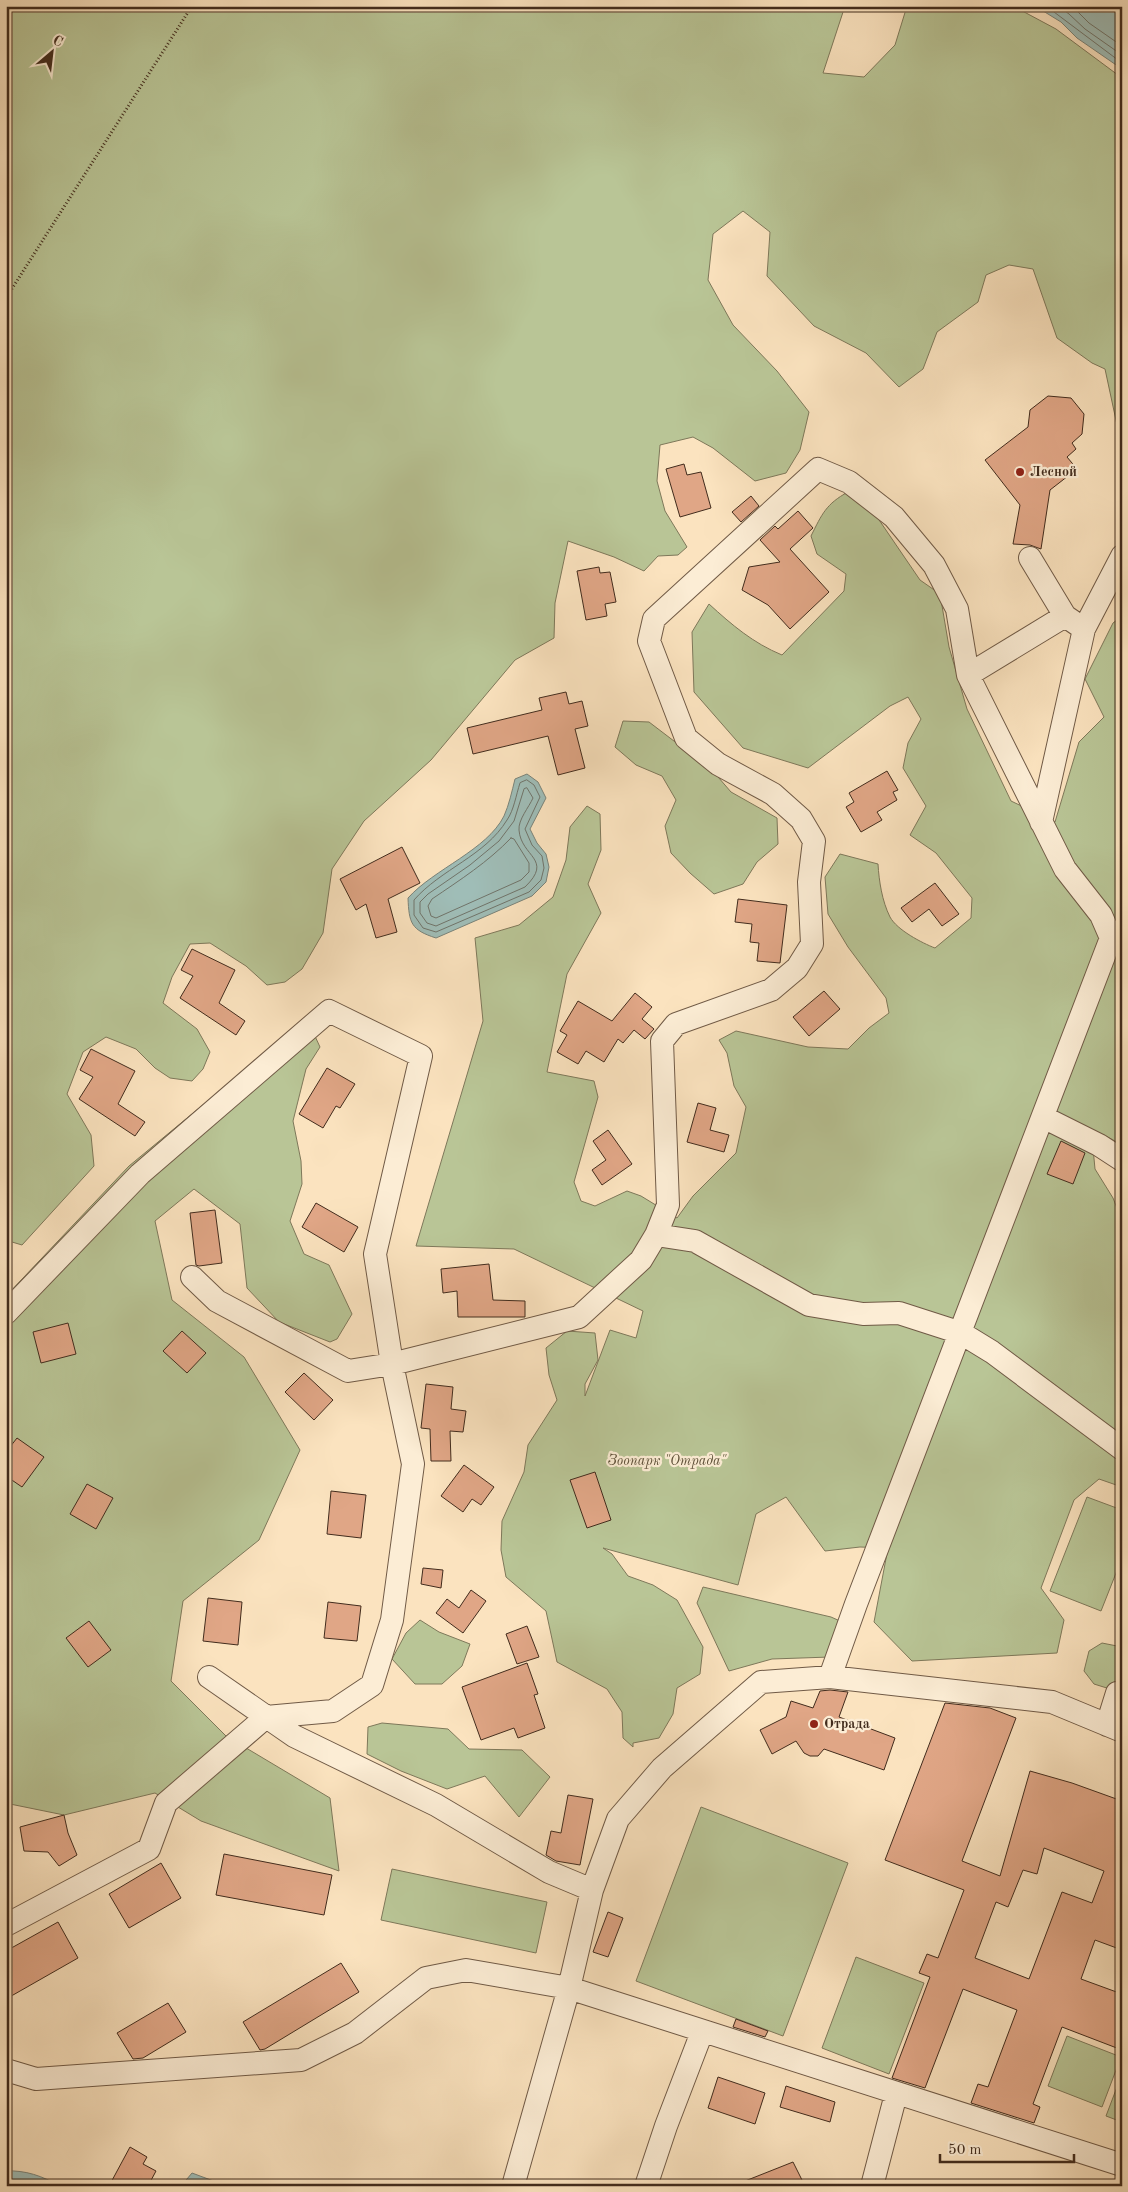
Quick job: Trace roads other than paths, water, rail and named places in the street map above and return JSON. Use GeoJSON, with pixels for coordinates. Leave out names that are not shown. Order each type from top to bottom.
{"type":"FeatureCollection","features":[{"type":"Feature","properties":{"kind":"street"},"geometry":{"type":"LineString","coordinates":[[192,1277],[217,1301],[348,1371],[392,1364],[579,1317],[641,1260],[656,1235],[668,1204],[662,1041],[676,1024],[771,990],[797,968],[812,944],[808,882],[814,841],[801,819],[773,794],[718,764],[686,738],[649,641],[654,619],[818,470],[849,482],[894,517],[934,565],[957,609],[968,675],[1065,869],[1117,934],[1043,1117],[856,1604],[830,1677]]}},
{"type":"Feature","properties":{"kind":"street"},"geometry":{"type":"LineString","coordinates":[[1041,822],[1084,629],[1122,556]]}},
{"type":"Feature","properties":{"kind":"street"},"geometry":{"type":"LineString","coordinates":[[1030,558],[1065,616],[1084,629]]}},
{"type":"Feature","properties":{"kind":"street"},"geometry":{"type":"LineString","coordinates":[[968,675],[1065,616]]}},
{"type":"Feature","properties":{"kind":"street"},"geometry":{"type":"LineString","coordinates":[[6,1312],[140,1174],[329,1011],[422,1056],[375,1254],[392,1364],[413,1464],[392,1620],[372,1685],[333,1711],[266,1717],[166,1803],[149,1849],[6,1925]]}},
{"type":"Feature","properties":{"kind":"street"},"geometry":{"type":"LineString","coordinates":[[1043,1117],[1099,1145],[1122,1160]]}},
{"type":"Feature","properties":{"kind":"street"},"geometry":{"type":"LineString","coordinates":[[656,1235],[695,1241],[808,1305],[863,1314],[899,1313],[961,1333],[992,1352],[1122,1449]]}},
{"type":"Feature","properties":{"kind":"street"},"geometry":{"type":"LineString","coordinates":[[209,1677],[294,1736],[436,1805],[549,1872],[592,1890]]}},
{"type":"Feature","properties":{"kind":"street"},"geometry":{"type":"LineString","coordinates":[[513,2186],[569,1988],[592,1890],[618,1819],[662,1768],[761,1682],[830,1677],[1052,1702],[1115,1728],[1117,1693]]}},
{"type":"Feature","properties":{"kind":"street"},"geometry":{"type":"LineString","coordinates":[[6,2070],[36,2079],[300,2060],[356,2034],[426,1978],[466,1970],[569,1988],[1122,2165]]}},
{"type":"Feature","properties":{"kind":"street"},"geometry":{"type":"LineString","coordinates":[[646,2186],[666,2126],[702,2032]]}},
{"type":"Feature","properties":{"kind":"street"},"geometry":{"type":"LineString","coordinates":[[872,2186],[896,2094]]}},
{"type":"Feature","properties":{"kind":"water"},"geometry":{"type":"Polygon","coordinates":[[[1035,6],[1122,6],[1122,69],[1077,38],[1061,22],[1035,6]]]}},
{"type":"Feature","properties":{"kind":"water"},"geometry":{"type":"Polygon","coordinates":[[[527,774],[538,782],[546,798],[530,829],[537,843],[546,854],[549,867],[546,882],[532,896],[436,938],[421,932],[411,920],[408,898],[432,878],[473,849],[496,828],[506,812],[515,779],[527,774]]]}},
{"type":"Feature","properties":{"kind":"water"},"geometry":{"type":"Polygon","coordinates":[[[6,2171],[34,2174],[59,2186],[6,2186],[6,2171]]]}},
{"type":"Feature","properties":{"kind":"water"},"geometry":{"type":"Polygon","coordinates":[[[192,2173],[227,2186],[181,2186],[192,2173]]]}},
{"type":"Feature","properties":{"kind":"place","name":"Лесной"},"geometry":{"type":"Point","coordinates":[1020,472]}},
{"type":"Feature","properties":{"kind":"place","name":"Отрада"},"geometry":{"type":"Point","coordinates":[814,1724]}},
{"type":"Feature","properties":{"kind":"park label","name":"Зоопарк \"Отрада\""},"geometry":{"type":"Point","coordinates":[667,1461]}}]}
